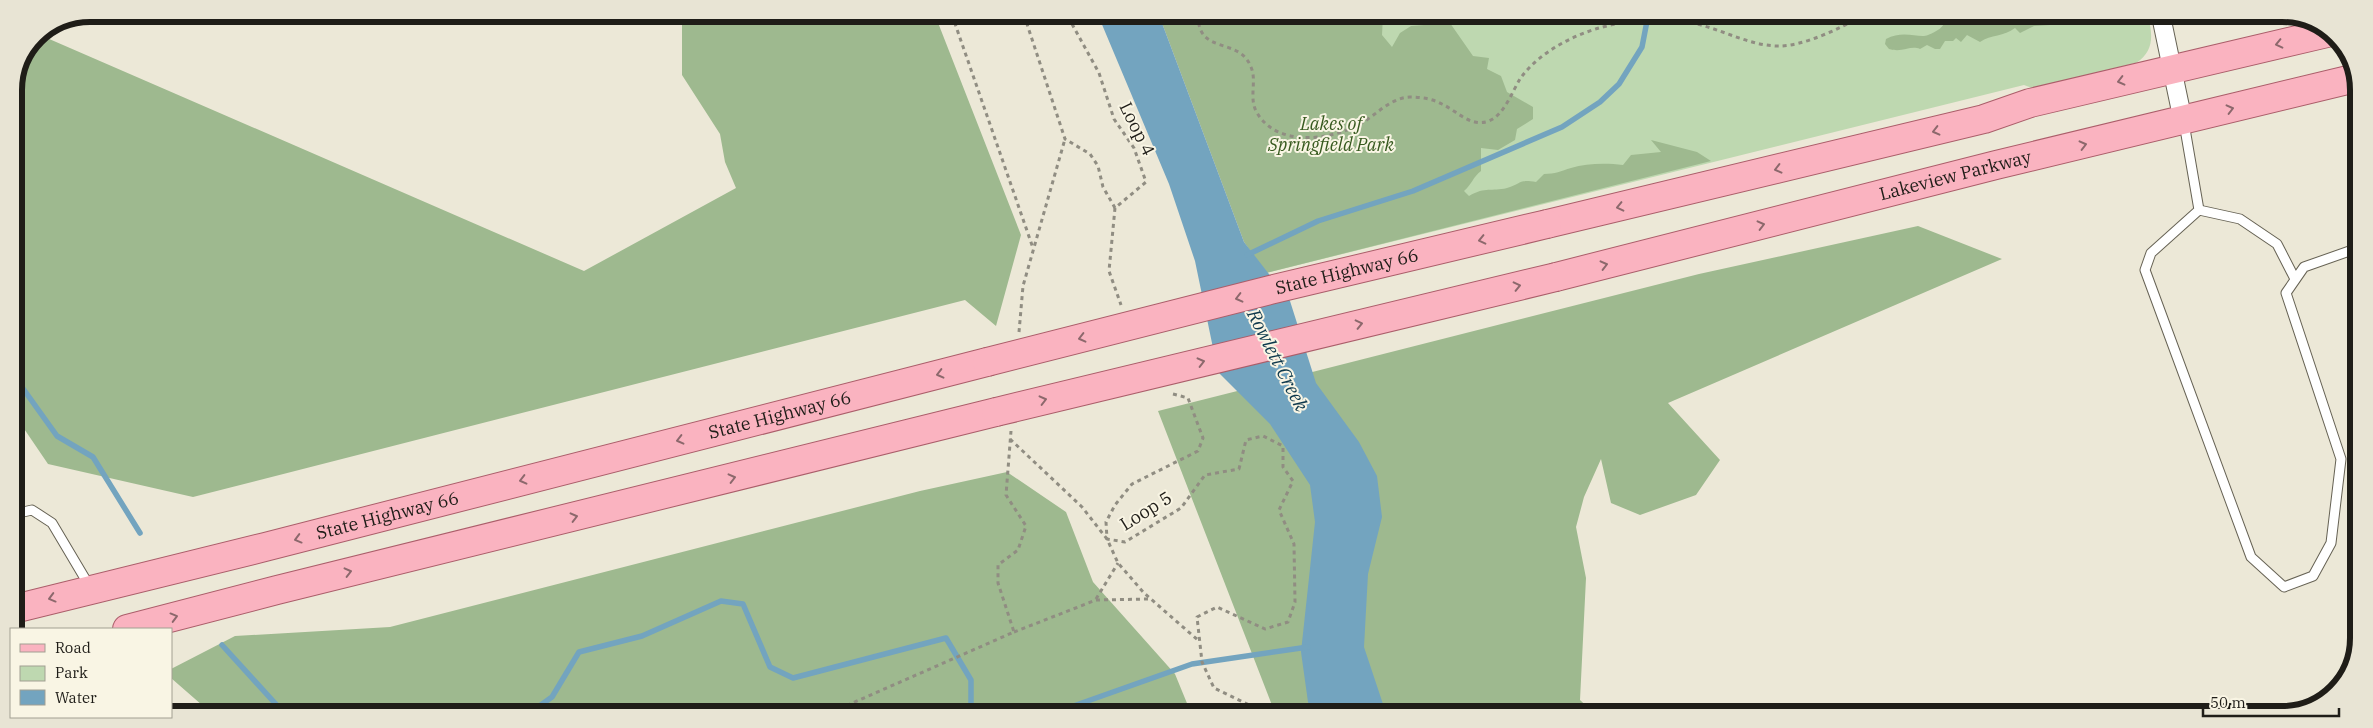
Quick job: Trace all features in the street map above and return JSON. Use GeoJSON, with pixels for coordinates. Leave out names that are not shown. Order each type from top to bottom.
{"type":"FeatureCollection","features":[{"type":"Feature","properties":{"kind":"main road"},"geometry":{"type":"LineString","coordinates":[[2171,69],[2321,34]]}},
{"type":"Feature","properties":{"kind":"main road","name":"State Highway 66"},"geometry":{"type":"LineString","coordinates":[[23,606],[265,547],[1270,290],[1984,120],[2030,103],[2171,69]]}},
{"type":"Feature","properties":{"kind":"main road","name":"Lakeview Parkway"},"geometry":{"type":"LineString","coordinates":[[130,628],[996,412],[1556,277],[1996,165],[2349,80]]}},
{"type":"Feature","properties":{"kind":"street"},"geometry":{"type":"LineString","coordinates":[[2161,22],[2183,121]]}},
{"type":"Feature","properties":{"kind":"lane"},"geometry":{"type":"LineString","coordinates":[[2183,121],[2199,210]]}},
{"type":"Feature","properties":{"kind":"lane"},"geometry":{"type":"LineString","coordinates":[[2199,210],[2151,253],[2145,270],[2252,557],[2284,587],[2313,576],[2332,543],[2341,459],[2286,293],[2304,267],[2350,251]]}},
{"type":"Feature","properties":{"kind":"lane"},"geometry":{"type":"LineString","coordinates":[[2199,210],[2240,219],[2277,244],[2295,280]]}},
{"type":"Feature","properties":{"kind":"lane"},"geometry":{"type":"LineString","coordinates":[[23,512],[32,510],[52,523],[90,589]]}},
{"type":"Feature","properties":{"kind":"path"},"geometry":{"type":"LineString","coordinates":[[954,22],[1033,250]]}},
{"type":"Feature","properties":{"kind":"path"},"geometry":{"type":"LineString","coordinates":[[1026,22],[1065,139],[1090,154],[1098,166],[1103,187],[1115,208],[1109,271],[1123,314]]}},
{"type":"Feature","properties":{"kind":"path","name":"Loop 4"},"geometry":{"type":"LineString","coordinates":[[1071,22],[1099,73],[1114,119],[1134,148],[1146,182],[1115,208]]}},
{"type":"Feature","properties":{"kind":"path"},"geometry":{"type":"LineString","coordinates":[[1199,22],[1200,29],[1205,38],[1231,48],[1247,59],[1253,77],[1256,111],[1264,121],[1286,134],[1315,137],[1344,132],[1368,120],[1392,101],[1407,97],[1431,100],[1442,104],[1469,121],[1489,121],[1500,113],[1520,79],[1535,62],[1570,40],[1615,24],[1636,22]]}},
{"type":"Feature","properties":{"kind":"path"},"geometry":{"type":"LineString","coordinates":[[1683,22],[1701,25],[1753,42],[1778,46],[1800,42],[1848,22]]}},
{"type":"Feature","properties":{"kind":"path","name":"Loop 5"},"geometry":{"type":"LineString","coordinates":[[1165,392],[1188,398],[1203,438],[1198,451],[1132,484],[1115,504],[1106,522],[1107,539],[1125,542],[1181,508],[1205,475],[1239,469],[1246,440],[1263,436],[1283,446],[1283,467],[1293,481],[1279,510],[1294,544],[1295,602],[1288,622],[1265,629],[1217,606],[1197,617],[1202,662],[1214,688],[1251,706]]}},
{"type":"Feature","properties":{"kind":"path"},"geometry":{"type":"LineString","coordinates":[[1010,439],[1082,507],[1107,539],[1118,563],[1150,599],[1200,641]]}},
{"type":"Feature","properties":{"kind":"path"},"geometry":{"type":"LineString","coordinates":[[1096,600],[1118,563]]}},
{"type":"Feature","properties":{"kind":"path"},"geometry":{"type":"LineString","coordinates":[[1014,632],[1096,600],[1150,599]]}},
{"type":"Feature","properties":{"kind":"path"},"geometry":{"type":"LineString","coordinates":[[846,706],[983,645]]}},
{"type":"Feature","properties":{"kind":"green space"},"geometry":{"type":"Polygon","coordinates":[[[682,22],[938,22],[1021,235],[996,326],[965,300],[193,497],[48,464],[23,427],[23,91],[24,77],[28,65],[34,53],[48,38],[584,271],[736,188],[725,162],[720,134],[682,75],[682,22]]]}},
{"type":"Feature","properties":{"kind":"green space","name":"Lakes of Springfield Park"},"geometry":{"type":"Polygon","coordinates":[[[1162,22],[2149,22],[2151,42],[2146,53],[2136,63],[2032,88],[2024,85],[1266,273],[1162,22]]]}},
{"type":"Feature","properties":{"kind":"green space"},"geometry":{"type":"Polygon","coordinates":[[[1162,22],[1383,22],[1382,35],[1392,47],[1400,33],[1411,26],[1450,23],[1473,56],[1489,58],[1487,69],[1501,76],[1507,92],[1533,107],[1533,119],[1517,129],[1515,140],[1498,150],[1481,148],[1481,171],[1464,191],[1469,196],[1484,190],[1507,188],[1522,182],[1536,182],[1544,174],[1555,173],[1577,166],[1597,164],[1623,165],[1631,155],[1661,152],[1651,140],[1697,152],[1711,161],[1266,273],[1244,242],[1162,22]]]}},
{"type":"Feature","properties":{"kind":"green space"},"geometry":{"type":"Polygon","coordinates":[[[1945,22],[2056,22],[2050,25],[2034,26],[2020,33],[2015,28],[1980,42],[1967,35],[1961,42],[1956,38],[1953,41],[1945,41],[1940,49],[1927,45],[1920,49],[1894,50],[1889,49],[1885,44],[1886,39],[1893,36],[1905,34],[1924,36],[1940,29],[1945,22]]]}},
{"type":"Feature","properties":{"kind":"green space"},"geometry":{"type":"Polygon","coordinates":[[[1918,226],[2002,259],[1668,403],[1720,460],[1696,495],[1640,515],[1611,503],[1601,459],[1584,497],[1576,527],[1586,578],[1580,700],[1586,706],[1272,706],[1158,411],[1699,274],[1918,226]]]}},
{"type":"Feature","properties":{"kind":"green space"},"geometry":{"type":"Polygon","coordinates":[[[1007,472],[1066,512],[1093,582],[1175,674],[1188,706],[203,706],[172,679],[172,668],[235,636],[390,627],[920,491],[1007,472]]]}},
{"type":"Feature","properties":{"kind":"water","name":"Rowlett Creek"},"geometry":{"type":"Polygon","coordinates":[[[1101,22],[1162,22],[1244,242],[1290,301],[1316,383],[1359,442],[1377,476],[1382,517],[1368,574],[1364,647],[1384,706],[1309,706],[1301,652],[1315,522],[1310,485],[1270,424],[1218,372],[1195,261],[1169,184],[1101,22]]]}},
{"type":"Feature","properties":{"kind":"waterway"},"geometry":{"type":"LineString","coordinates":[[1247,255],[1318,221],[1413,191],[1562,127],[1600,102],[1619,84],[1642,47],[1647,22]]}},
{"type":"Feature","properties":{"kind":"waterway"},"geometry":{"type":"LineString","coordinates":[[23,389],[57,436],[93,457],[140,533]]}},
{"type":"Feature","properties":{"kind":"waterway"},"geometry":{"type":"LineString","coordinates":[[539,706],[552,697],[579,652],[642,636],[721,601],[743,604],[770,667],[793,678],[946,638],[971,680],[971,706]]}},
{"type":"Feature","properties":{"kind":"waterway"},"geometry":{"type":"LineString","coordinates":[[222,645],[278,706]]}},
{"type":"Feature","properties":{"kind":"waterway"},"geometry":{"type":"LineString","coordinates":[[1073,706],[1192,664],[1308,647]]}}]}
